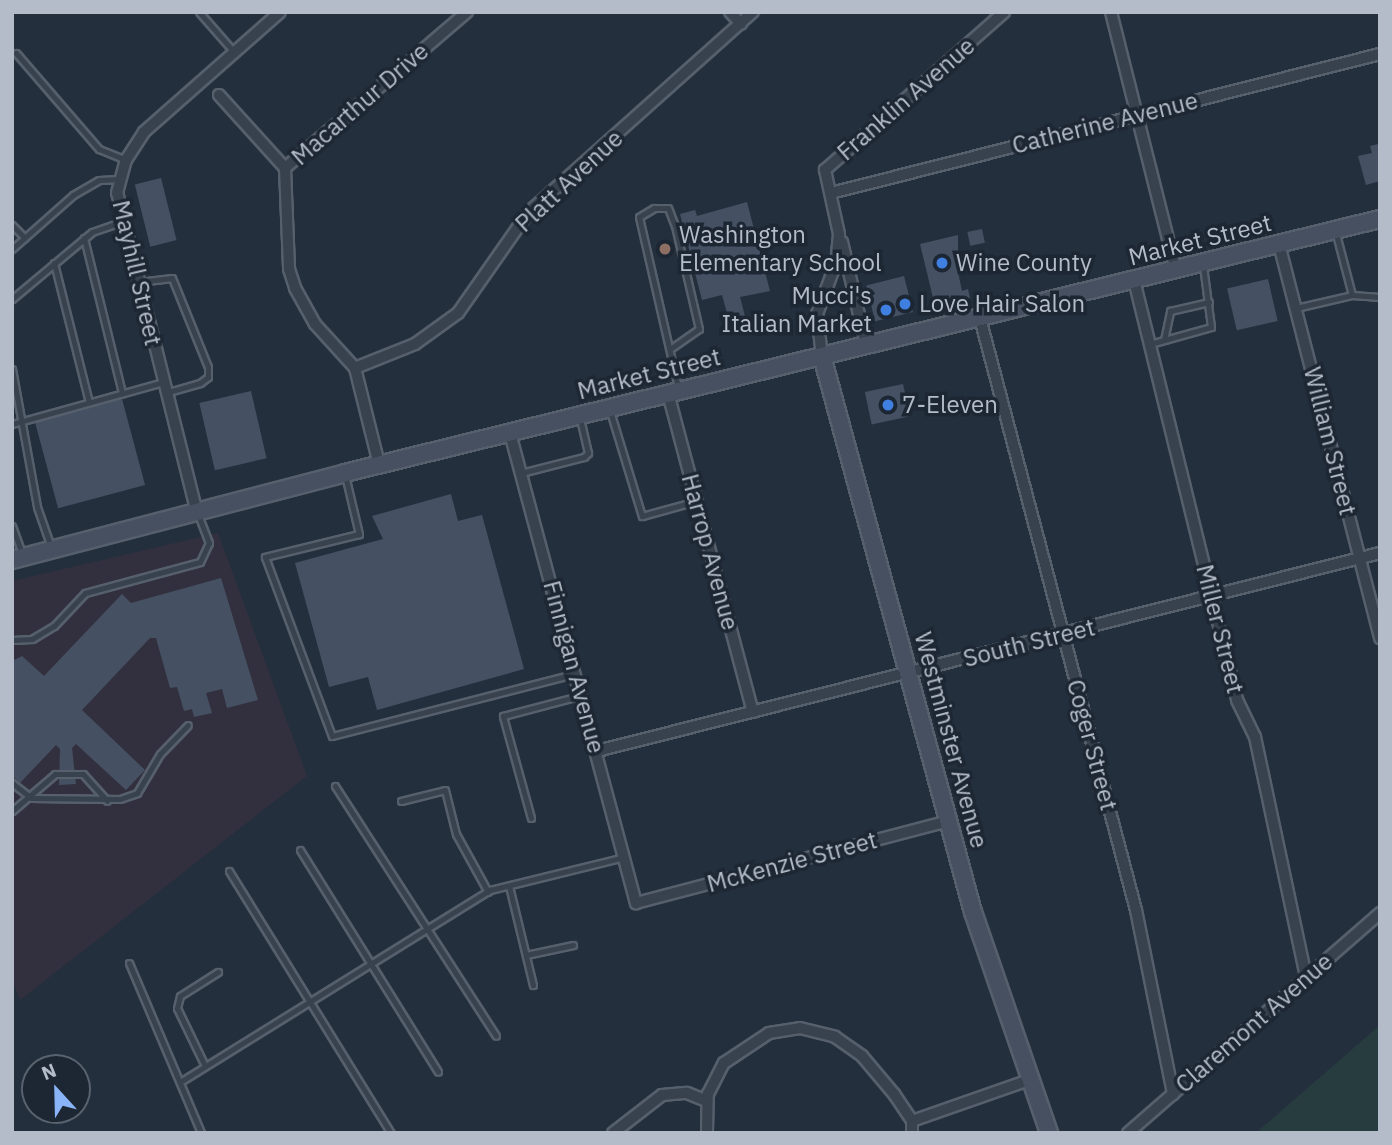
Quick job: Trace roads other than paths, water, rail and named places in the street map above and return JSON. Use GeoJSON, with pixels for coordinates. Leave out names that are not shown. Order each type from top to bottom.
{"type":"FeatureCollection","features":[{"type":"Feature","properties":{"kind":"main road","name":"Market Street"},"geometry":{"type":"LineString","coordinates":[[18,559],[379,464],[1380,219]]}},
{"type":"Feature","properties":{"kind":"main road","name":"Westminster Avenue"},"geometry":{"type":"LineString","coordinates":[[821,356],[997,990],[1049,1133]]}},
{"type":"Feature","properties":{"kind":"street","name":"Mayhill Street"},"geometry":{"type":"LineString","coordinates":[[197,513],[121,222],[117,201],[120,179],[126,160],[144,132],[280,12]]}},
{"type":"Feature","properties":{"kind":"street","name":"Macarthur Drive"},"geometry":{"type":"LineString","coordinates":[[285,169],[467,12]]}},
{"type":"Feature","properties":{"kind":"street"},"geometry":{"type":"LineString","coordinates":[[730,12],[741,24]]}},
{"type":"Feature","properties":{"kind":"street","name":"Platt Avenue"},"geometry":{"type":"LineString","coordinates":[[355,368],[415,344],[458,313],[528,214],[753,12]]}},
{"type":"Feature","properties":{"kind":"street","name":"Franklin Avenue"},"geometry":{"type":"LineString","coordinates":[[831,193],[825,170],[1004,12]]}},
{"type":"Feature","properties":{"kind":"street"},"geometry":{"type":"LineString","coordinates":[[1111,12],[1176,270]]}},
{"type":"Feature","properties":{"kind":"street","name":"Catherine Avenue"},"geometry":{"type":"LineString","coordinates":[[831,193],[1380,54]]}},
{"type":"Feature","properties":{"kind":"street"},"geometry":{"type":"LineString","coordinates":[[219,95],[285,169],[289,269],[295,288],[315,324],[355,368],[379,464]]}},
{"type":"Feature","properties":{"kind":"street"},"geometry":{"type":"LineString","coordinates":[[831,193],[866,344]]}},
{"type":"Feature","properties":{"kind":"street"},"geometry":{"type":"LineString","coordinates":[[821,356],[817,314],[836,263],[838,227]]}},
{"type":"Feature","properties":{"kind":"street","name":"William Street"},"geometry":{"type":"LineString","coordinates":[[1279,244],[1380,638]]}},
{"type":"Feature","properties":{"kind":"street","name":"Miller Street"},"geometry":{"type":"LineString","coordinates":[[1134,280],[1237,700],[1255,737],[1306,978]]}},
{"type":"Feature","properties":{"kind":"street","name":"Coger Street"},"geometry":{"type":"LineString","coordinates":[[980,318],[1136,910],[1173,1094]]}},
{"type":"Feature","properties":{"kind":"street","name":"Harrop Avenue"},"geometry":{"type":"LineString","coordinates":[[673,392],[696,501],[753,712]]}},
{"type":"Feature","properties":{"kind":"street","name":"Finnigan Avenue"},"geometry":{"type":"LineString","coordinates":[[510,433],[577,674],[636,903]]}},
{"type":"Feature","properties":{"kind":"street","name":"South Street"},"geometry":{"type":"LineString","coordinates":[[597,751],[1380,554]]}},
{"type":"Feature","properties":{"kind":"street","name":"McKenzie Street"},"geometry":{"type":"LineString","coordinates":[[636,903],[949,821]]}},
{"type":"Feature","properties":{"kind":"street","name":"Claremont Avenue"},"geometry":{"type":"LineString","coordinates":[[1128,1133],[1380,913]]}},
{"type":"Feature","properties":{"kind":"street"},"geometry":{"type":"LineString","coordinates":[[707,1133],[706,1101],[714,1078],[737,1052],[769,1033],[800,1028],[835,1037],[862,1056],[912,1121],[912,1133]]}},
{"type":"Feature","properties":{"kind":"street"},"geometry":{"type":"LineString","coordinates":[[912,1121],[1029,1080]]}},
{"type":"Feature","properties":{"kind":"street"},"geometry":{"type":"LineString","coordinates":[[613,1133],[662,1095],[687,1093],[706,1101]]}},
{"type":"Feature","properties":{"kind":"lane"},"geometry":{"type":"LineString","coordinates":[[199,12],[234,52]]}},
{"type":"Feature","properties":{"kind":"lane"},"geometry":{"type":"LineString","coordinates":[[16,53],[99,149],[126,160]]}},
{"type":"Feature","properties":{"kind":"lane"},"geometry":{"type":"LineString","coordinates":[[12,249],[73,195],[99,180],[120,179]]}},
{"type":"Feature","properties":{"kind":"lane"},"geometry":{"type":"LineString","coordinates":[[670,349],[699,329],[675,226],[668,208],[654,208],[639,217],[670,349],[673,392]]}},
{"type":"Feature","properties":{"kind":"lane"},"geometry":{"type":"LineString","coordinates":[[12,299],[84,238],[121,222]]}},
{"type":"Feature","properties":{"kind":"lane"},"geometry":{"type":"LineString","coordinates":[[12,225],[25,238]]}},
{"type":"Feature","properties":{"kind":"lane"},"geometry":{"type":"LineString","coordinates":[[1335,230],[1352,295]]}},
{"type":"Feature","properties":{"kind":"lane"},"geometry":{"type":"LineString","coordinates":[[84,238],[122,393]]}},
{"type":"Feature","properties":{"kind":"lane"},"geometry":{"type":"LineString","coordinates":[[1150,344],[1211,327],[1203,263]]}},
{"type":"Feature","properties":{"kind":"lane"},"geometry":{"type":"LineString","coordinates":[[54,264],[89,402]]}},
{"type":"Feature","properties":{"kind":"lane"},"geometry":{"type":"LineString","coordinates":[[15,423],[122,393],[200,383],[208,377],[208,368],[173,278],[137,283]]}},
{"type":"Feature","properties":{"kind":"lane"},"geometry":{"type":"LineString","coordinates":[[1296,308],[1352,295],[1380,298]]}},
{"type":"Feature","properties":{"kind":"lane"},"geometry":{"type":"LineString","coordinates":[[1164,340],[1170,311],[1209,302]]}},
{"type":"Feature","properties":{"kind":"lane"},"geometry":{"type":"LineString","coordinates":[[12,369],[15,423],[37,507],[52,550]]}},
{"type":"Feature","properties":{"kind":"lane"},"geometry":{"type":"LineString","coordinates":[[610,408],[642,516],[696,501]]}},
{"type":"Feature","properties":{"kind":"lane"},"geometry":{"type":"LineString","coordinates":[[521,473],[584,457],[588,453],[579,415]]}},
{"type":"Feature","properties":{"kind":"lane"},"geometry":{"type":"LineString","coordinates":[[345,473],[359,534],[265,557],[332,736],[577,674]]}},
{"type":"Feature","properties":{"kind":"lane"},"geometry":{"type":"LineString","coordinates":[[12,640],[32,639],[54,626],[85,593],[200,562],[209,543],[197,513]]}},
{"type":"Feature","properties":{"kind":"lane"},"geometry":{"type":"LineString","coordinates":[[12,526],[18,559]]}},
{"type":"Feature","properties":{"kind":"lane"},"geometry":{"type":"LineString","coordinates":[[531,818],[503,716],[582,695]]}},
{"type":"Feature","properties":{"kind":"lane"},"geometry":{"type":"LineString","coordinates":[[12,783],[31,798],[107,801],[138,793],[160,754],[188,725]]}},
{"type":"Feature","properties":{"kind":"lane"},"geometry":{"type":"LineString","coordinates":[[12,811],[31,798],[55,774],[83,774],[107,801]]}},
{"type":"Feature","properties":{"kind":"lane"},"geometry":{"type":"LineString","coordinates":[[335,786],[496,1036]]}},
{"type":"Feature","properties":{"kind":"lane"},"geometry":{"type":"LineString","coordinates":[[401,801],[445,790],[456,834],[488,892]]}},
{"type":"Feature","properties":{"kind":"lane"},"geometry":{"type":"LineString","coordinates":[[300,850],[439,1072]]}},
{"type":"Feature","properties":{"kind":"lane"},"geometry":{"type":"LineString","coordinates":[[180,1082],[488,892],[624,857]]}},
{"type":"Feature","properties":{"kind":"lane"},"geometry":{"type":"LineString","coordinates":[[229,871],[391,1133]]}},
{"type":"Feature","properties":{"kind":"lane"},"geometry":{"type":"LineString","coordinates":[[509,886],[533,985]]}},
{"type":"Feature","properties":{"kind":"lane"},"geometry":{"type":"LineString","coordinates":[[526,956],[573,945]]}},
{"type":"Feature","properties":{"kind":"lane"},"geometry":{"type":"LineString","coordinates":[[129,962],[201,1133]]}},
{"type":"Feature","properties":{"kind":"lane"},"geometry":{"type":"LineString","coordinates":[[205,1066],[177,1008],[180,996],[218,972]]}},
{"type":"Feature","properties":{"kind":"place","name":"Washington Elementary School"},"geometry":{"type":"Point","coordinates":[665,249]}},
{"type":"Feature","properties":{"kind":"place","name":"Wine County"},"geometry":{"type":"Point","coordinates":[942,263]}},
{"type":"Feature","properties":{"kind":"place","name":"Love Hair Salon"},"geometry":{"type":"Point","coordinates":[905,304]}},
{"type":"Feature","properties":{"kind":"place","name":"Mucci's Italian Market"},"geometry":{"type":"Point","coordinates":[886,310]}},
{"type":"Feature","properties":{"kind":"place","name":"7-Eleven"},"geometry":{"type":"Point","coordinates":[888,405]}}]}
